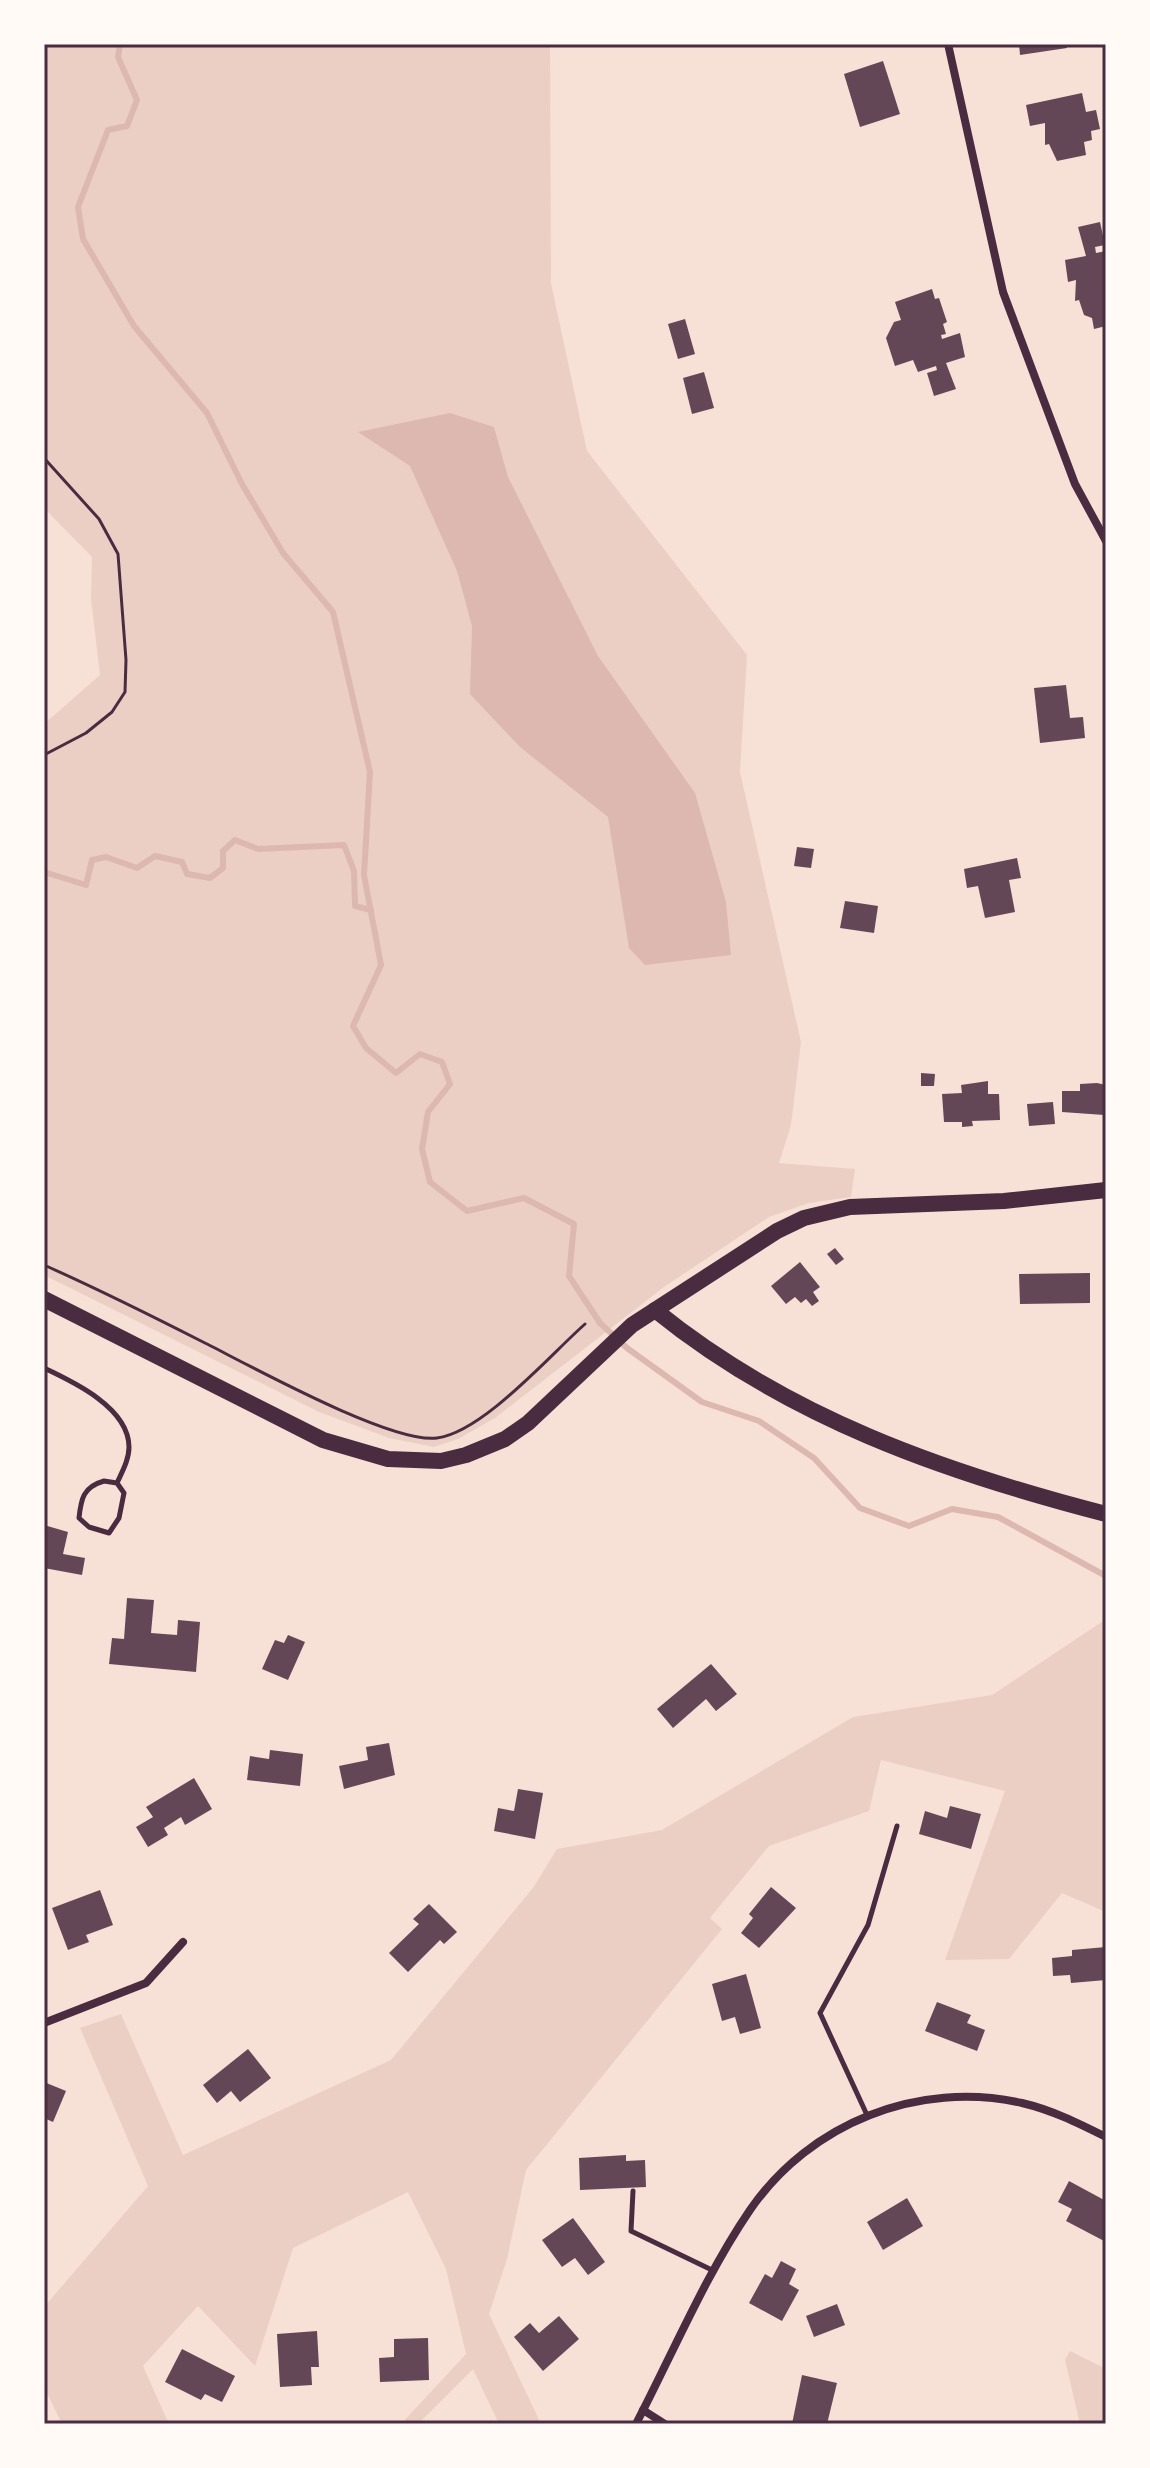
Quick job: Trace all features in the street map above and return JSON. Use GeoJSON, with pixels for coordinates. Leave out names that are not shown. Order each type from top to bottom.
{"type":"FeatureCollection","features":[{"type":"Feature","properties":{"kind":"main road"},"geometry":{"type":"LineString","coordinates":[[44,1299],[323,1440],[368,1455],[409,1462],[453,1458],[505,1439],[528,1423],[632,1325],[777,1231],[829,1210],[1004,1201],[1106,1190]]}},
{"type":"Feature","properties":{"kind":"main road"},"geometry":{"type":"LineString","coordinates":[[655,1310],[747,1377],[873,1440],[948,1469],[1106,1514]]}},
{"type":"Feature","properties":{"kind":"street"},"geometry":{"type":"LineString","coordinates":[[948,44],[1003,292],[1075,484],[1106,541]]}},
{"type":"Feature","properties":{"kind":"street"},"geometry":{"type":"LineString","coordinates":[[44,2023],[146,1983],[183,1942]]}},
{"type":"Feature","properties":{"kind":"street"},"geometry":{"type":"LineString","coordinates":[[636,2424],[715,2271],[752,2208],[777,2177],[807,2149],[849,2122],[919,2101],[992,2098],[1049,2110],[1106,2137]]}},
{"type":"Feature","properties":{"kind":"street"},"geometry":{"type":"LineString","coordinates":[[643,2410],[665,2424]]}},
{"type":"Feature","properties":{"kind":"lane"},"geometry":{"type":"LineString","coordinates":[[44,1368],[98,1400],[120,1423],[129,1443],[129,1456],[117,1483]]}},
{"type":"Feature","properties":{"kind":"lane"},"geometry":{"type":"LineString","coordinates":[[117,1483],[124,1493],[113,1530],[102,1531],[79,1518],[84,1492],[91,1485],[117,1483]]}},
{"type":"Feature","properties":{"kind":"lane"},"geometry":{"type":"LineString","coordinates":[[867,2115],[820,2013],[868,1925],[897,1826]]}},
{"type":"Feature","properties":{"kind":"lane"},"geometry":{"type":"LineString","coordinates":[[633,2191],[631,2231],[715,2271]]}},
{"type":"Feature","properties":{"kind":"path"},"geometry":{"type":"LineString","coordinates":[[44,458],[99,519],[118,554],[126,660],[125,692],[112,712],[86,733],[44,755]]}},
{"type":"Feature","properties":{"kind":"path"},"geometry":{"type":"LineString","coordinates":[[44,1265],[351,1414],[410,1435],[438,1438],[470,1424],[506,1398],[585,1324]]}},
{"type":"Feature","properties":{"kind":"shaded area"},"geometry":{"type":"Polygon","coordinates":[[[44,44],[550,44],[551,283],[587,451],[747,655],[740,772],[801,1042],[791,1125],[779,1163],[855,1169],[851,1197],[809,1203],[769,1217],[664,1287],[495,1418],[458,1439],[434,1447],[389,1438],[319,1412],[44,1275],[44,724],[100,675],[91,599],[92,557],[44,508],[44,44]]]}},
{"type":"Feature","properties":{"kind":"shaded area"},"geometry":{"type":"Polygon","coordinates":[[[450,413],[494,427],[508,477],[598,656],[695,793],[726,902],[731,955],[645,965],[629,948],[608,817],[520,747],[470,694],[472,626],[457,571],[410,466],[358,432],[450,413]]]}},
{"type":"Feature","properties":{"kind":"shaded area"},"geometry":{"type":"Polygon","coordinates":[[[1106,1619],[1106,1912],[1062,1893],[1009,1959],[945,1960],[1005,1791],[881,1760],[869,1811],[769,1846],[710,1918],[722,1929],[526,2170],[507,2259],[489,2314],[541,2424],[499,2424],[473,2369],[418,2424],[401,2424],[466,2354],[446,2269],[408,2192],[293,2248],[255,2366],[198,2306],[143,2366],[169,2424],[62,2424],[44,2387],[44,2307],[148,2186],[80,2028],[121,2014],[183,2155],[391,2060],[533,1888],[557,1849],[662,1830],[853,1717],[992,1695],[1106,1619]]]}},
{"type":"Feature","properties":{"kind":"shaded area"},"geometry":{"type":"Polygon","coordinates":[[[1070,2351],[1106,2369],[1106,2424],[1080,2424],[1065,2360],[1070,2351]]]}},
{"type":"Feature","properties":{"kind":"building"},"geometry":{"type":"Polygon","coordinates":[[[1019,44],[1066,44],[1067,48],[1020,55],[1019,44]]]}},
{"type":"Feature","properties":{"kind":"building"},"geometry":{"type":"Polygon","coordinates":[[[883,61],[900,114],[860,127],[844,74],[883,61]]]}},
{"type":"Feature","properties":{"kind":"building"},"geometry":{"type":"Polygon","coordinates":[[[1082,93],[1086,112],[1096,110],[1100,129],[1091,131],[1092,140],[1084,142],[1086,155],[1057,161],[1049,144],[1045,145],[1045,123],[1030,126],[1026,105],[1082,93]]]}},
{"type":"Feature","properties":{"kind":"building"},"geometry":{"type":"Polygon","coordinates":[[[1100,222],[1105,245],[1095,247],[1096,253],[1106,251],[1106,326],[1094,329],[1092,318],[1084,315],[1079,300],[1075,301],[1076,280],[1068,282],[1065,260],[1086,256],[1078,227],[1100,222]]]}},
{"type":"Feature","properties":{"kind":"building"},"geometry":{"type":"Polygon","coordinates":[[[932,289],[935,299],[939,298],[947,322],[943,324],[946,334],[941,335],[942,339],[960,333],[965,357],[946,363],[956,389],[934,396],[927,373],[937,370],[936,366],[918,372],[913,360],[895,366],[886,338],[894,322],[901,320],[895,302],[932,289]]]}},
{"type":"Feature","properties":{"kind":"building"},"geometry":{"type":"Polygon","coordinates":[[[685,319],[695,354],[678,359],[668,324],[685,319]]]}},
{"type":"Feature","properties":{"kind":"building"},"geometry":{"type":"Polygon","coordinates":[[[704,372],[714,408],[692,414],[683,378],[704,372]]]}},
{"type":"Feature","properties":{"kind":"building"},"geometry":{"type":"Polygon","coordinates":[[[1066,685],[1070,718],[1083,717],[1085,738],[1040,743],[1034,688],[1066,685]]]}},
{"type":"Feature","properties":{"kind":"building"},"geometry":{"type":"Polygon","coordinates":[[[797,847],[814,849],[811,868],[794,866],[797,847]]]}},
{"type":"Feature","properties":{"kind":"building"},"geometry":{"type":"Polygon","coordinates":[[[1017,858],[1021,878],[1009,880],[1015,912],[985,918],[978,886],[967,888],[964,869],[1017,858]]]}},
{"type":"Feature","properties":{"kind":"building"},"geometry":{"type":"Polygon","coordinates":[[[845,901],[878,906],[874,933],[840,928],[845,901]]]}},
{"type":"Feature","properties":{"kind":"building"},"geometry":{"type":"Polygon","coordinates":[[[921,1073],[935,1074],[934,1086],[921,1086],[921,1073]]]}},
{"type":"Feature","properties":{"kind":"building"},"geometry":{"type":"Polygon","coordinates":[[[988,1081],[988,1094],[999,1094],[1000,1120],[972,1121],[973,1126],[962,1127],[962,1122],[944,1122],[942,1094],[962,1093],[961,1085],[988,1081]]]}},
{"type":"Feature","properties":{"kind":"building"},"geometry":{"type":"Polygon","coordinates":[[[1080,1084],[1106,1085],[1104,1115],[1062,1112],[1062,1091],[1080,1091],[1080,1084]]]}},
{"type":"Feature","properties":{"kind":"building"},"geometry":{"type":"Polygon","coordinates":[[[1053,1102],[1055,1124],[1029,1126],[1027,1104],[1053,1102]]]}},
{"type":"Feature","properties":{"kind":"building"},"geometry":{"type":"Polygon","coordinates":[[[835,1248],[844,1259],[836,1265],[827,1254],[835,1248]]]}},
{"type":"Feature","properties":{"kind":"building"},"geometry":{"type":"Polygon","coordinates":[[[800,1262],[820,1287],[813,1292],[819,1301],[812,1306],[806,1299],[801,1303],[795,1297],[786,1304],[771,1286],[800,1262]]]}},
{"type":"Feature","properties":{"kind":"building"},"geometry":{"type":"Polygon","coordinates":[[[1090,1273],[1090,1303],[1020,1304],[1019,1274],[1090,1273]]]}},
{"type":"Feature","properties":{"kind":"building"},"geometry":{"type":"Polygon","coordinates":[[[44,1525],[68,1532],[63,1554],[85,1558],[82,1575],[44,1568],[44,1525]]]}},
{"type":"Feature","properties":{"kind":"building"},"geometry":{"type":"Polygon","coordinates":[[[127,1598],[154,1600],[151,1633],[177,1635],[178,1620],[200,1622],[196,1672],[109,1664],[112,1638],[124,1639],[127,1598]]]}},
{"type":"Feature","properties":{"kind":"building"},"geometry":{"type":"Polygon","coordinates":[[[288,1635],[305,1642],[288,1680],[262,1669],[275,1640],[284,1643],[288,1635]]]}},
{"type":"Feature","properties":{"kind":"building"},"geometry":{"type":"Polygon","coordinates":[[[711,1664],[737,1694],[716,1711],[706,1699],[673,1728],[657,1709],[711,1664]]]}},
{"type":"Feature","properties":{"kind":"building"},"geometry":{"type":"Polygon","coordinates":[[[389,1743],[395,1775],[344,1789],[339,1766],[368,1760],[366,1747],[389,1743]]]}},
{"type":"Feature","properties":{"kind":"building"},"geometry":{"type":"Polygon","coordinates":[[[270,1750],[303,1754],[300,1786],[247,1780],[250,1756],[269,1759],[270,1750]]]}},
{"type":"Feature","properties":{"kind":"building"},"geometry":{"type":"Polygon","coordinates":[[[194,1778],[212,1809],[185,1825],[181,1817],[164,1828],[168,1835],[148,1847],[136,1827],[153,1817],[146,1807],[194,1778]]]}},
{"type":"Feature","properties":{"kind":"building"},"geometry":{"type":"Polygon","coordinates":[[[518,1789],[543,1793],[535,1839],[494,1831],[498,1808],[514,1811],[518,1789]]]}},
{"type":"Feature","properties":{"kind":"building"},"geometry":{"type":"Polygon","coordinates":[[[950,1806],[981,1814],[971,1849],[919,1834],[925,1811],[947,1818],[950,1806]]]}},
{"type":"Feature","properties":{"kind":"building"},"geometry":{"type":"Polygon","coordinates":[[[771,1887],[796,1908],[759,1948],[741,1933],[753,1918],[749,1914],[771,1887]]]}},
{"type":"Feature","properties":{"kind":"building"},"geometry":{"type":"Polygon","coordinates":[[[100,1890],[113,1925],[86,1935],[89,1942],[68,1950],[52,1908],[100,1890]]]}},
{"type":"Feature","properties":{"kind":"building"},"geometry":{"type":"Polygon","coordinates":[[[429,1904],[457,1932],[444,1944],[440,1940],[408,1972],[389,1953],[419,1924],[413,1919],[429,1904]]]}},
{"type":"Feature","properties":{"kind":"building"},"geometry":{"type":"Polygon","coordinates":[[[1106,1947],[1106,1980],[1071,1983],[1070,1975],[1053,1976],[1052,1958],[1072,1956],[1072,1950],[1106,1947]]]}},
{"type":"Feature","properties":{"kind":"building"},"geometry":{"type":"Polygon","coordinates":[[[746,1974],[761,2028],[740,2034],[735,2017],[722,2021],[712,1984],[746,1974]]]}},
{"type":"Feature","properties":{"kind":"building"},"geometry":{"type":"Polygon","coordinates":[[[937,2002],[971,2015],[967,2023],[985,2030],[977,2051],[925,2031],[937,2002]]]}},
{"type":"Feature","properties":{"kind":"building"},"geometry":{"type":"Polygon","coordinates":[[[248,2049],[271,2078],[240,2102],[231,2091],[217,2103],[203,2085],[248,2049]]]}},
{"type":"Feature","properties":{"kind":"building"},"geometry":{"type":"Polygon","coordinates":[[[44,2082],[66,2091],[53,2122],[44,2118],[44,2082]]]}},
{"type":"Feature","properties":{"kind":"building"},"geometry":{"type":"Polygon","coordinates":[[[626,2155],[626,2161],[645,2160],[646,2187],[580,2190],[579,2158],[626,2155]]]}},
{"type":"Feature","properties":{"kind":"building"},"geometry":{"type":"Polygon","coordinates":[[[1069,2181],[1106,2201],[1106,2242],[1066,2221],[1072,2209],[1058,2202],[1069,2181]]]}},
{"type":"Feature","properties":{"kind":"building"},"geometry":{"type":"Polygon","coordinates":[[[907,2198],[923,2226],[883,2250],[867,2222],[907,2198]]]}},
{"type":"Feature","properties":{"kind":"building"},"geometry":{"type":"Polygon","coordinates":[[[573,2218],[605,2262],[588,2275],[575,2258],[562,2267],[542,2240],[573,2218]]]}},
{"type":"Feature","properties":{"kind":"building"},"geometry":{"type":"Polygon","coordinates":[[[781,2261],[796,2269],[789,2284],[799,2290],[782,2321],[749,2303],[765,2274],[772,2278],[781,2261]]]}},
{"type":"Feature","properties":{"kind":"building"},"geometry":{"type":"Polygon","coordinates":[[[837,2304],[845,2325],[814,2337],[806,2316],[837,2304]]]}},
{"type":"Feature","properties":{"kind":"building"},"geometry":{"type":"Polygon","coordinates":[[[559,2316],[579,2339],[543,2371],[514,2337],[530,2323],[539,2333],[559,2316]]]}},
{"type":"Feature","properties":{"kind":"building"},"geometry":{"type":"Polygon","coordinates":[[[317,2331],[319,2367],[311,2367],[312,2385],[280,2387],[277,2334],[317,2331]]]}},
{"type":"Feature","properties":{"kind":"building"},"geometry":{"type":"Polygon","coordinates":[[[428,2338],[429,2380],[380,2382],[379,2358],[394,2357],[394,2339],[428,2338]]]}},
{"type":"Feature","properties":{"kind":"building"},"geometry":{"type":"Polygon","coordinates":[[[182,2349],[235,2376],[222,2402],[205,2394],[201,2400],[165,2382],[182,2349]]]}},
{"type":"Feature","properties":{"kind":"building"},"geometry":{"type":"Polygon","coordinates":[[[802,2375],[837,2383],[827,2424],[792,2424],[802,2375]]]}},
{"type":"Feature","properties":{"kind":"waterway"},"geometry":{"type":"LineString","coordinates":[[120,44],[118,57],[137,100],[127,126],[108,130],[78,207],[83,239],[134,326],[207,413],[242,484],[283,553],[333,612],[370,772],[364,875],[381,965],[353,1026],[366,1048],[396,1073],[420,1054],[442,1062],[450,1084],[428,1112],[422,1149],[430,1182],[467,1211],[524,1198],[574,1224],[569,1276],[600,1323],[627,1348],[702,1402],[759,1421],[814,1458],[860,1508],[909,1526],[952,1509],[998,1517],[1106,1576]]}},
{"type":"Feature","properties":{"kind":"waterway"},"geometry":{"type":"LineString","coordinates":[[44,872],[86,885],[92,860],[106,857],[137,868],[155,856],[182,862],[187,874],[210,878],[223,868],[223,851],[235,840],[258,849],[344,845],[354,871],[355,906],[371,910]]}}]}
